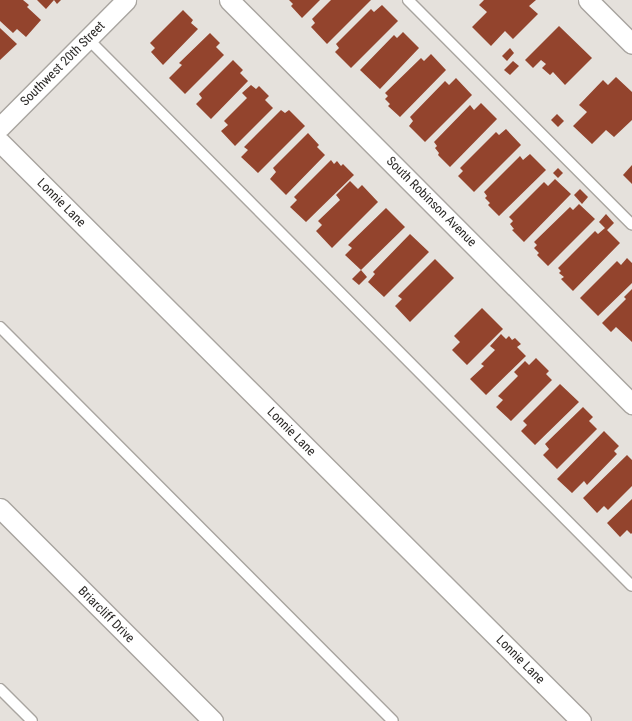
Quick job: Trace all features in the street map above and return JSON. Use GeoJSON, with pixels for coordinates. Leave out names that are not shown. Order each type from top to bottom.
{"type":"FeatureCollection","features":[{"type":"Feature","properties":{"kind":"street","name":"Southwest 20th Street"},"geometry":{"type":"LineString","coordinates":[[0,127],[126,0]]}},
{"type":"Feature","properties":{"kind":"street","name":"South Robinson Avenue"},"geometry":{"type":"LineString","coordinates":[[229,0],[632,404]]}},
{"type":"Feature","properties":{"kind":"street"},"geometry":{"type":"LineString","coordinates":[[588,0],[632,44]]}},
{"type":"Feature","properties":{"kind":"street","name":"Lonnie Lane"},"geometry":{"type":"LineString","coordinates":[[0,142],[581,721]]}},
{"type":"Feature","properties":{"kind":"street","name":"Briarcliff Drive"},"geometry":{"type":"LineString","coordinates":[[0,508],[213,721]]}},
{"type":"Feature","properties":{"kind":"lane"},"geometry":{"type":"LineString","coordinates":[[408,0],[632,225]]}},
{"type":"Feature","properties":{"kind":"lane"},"geometry":{"type":"LineString","coordinates":[[88,39],[632,586]]}},
{"type":"Feature","properties":{"kind":"lane"},"geometry":{"type":"LineString","coordinates":[[0,327],[393,721]]}},
{"type":"Feature","properties":{"kind":"lane"},"geometry":{"type":"LineString","coordinates":[[0,689],[32,721]]}},
{"type":"Feature","properties":{"kind":"building"},"geometry":{"type":"Polygon","coordinates":[[[0,0],[23,0],[29,5],[27,7],[41,20],[26,37],[17,29],[13,33],[0,21],[0,0]]]}},
{"type":"Feature","properties":{"kind":"building"},"geometry":{"type":"Polygon","coordinates":[[[37,0],[54,0],[46,9],[37,0]]]}},
{"type":"Feature","properties":{"kind":"building"},"geometry":{"type":"Polygon","coordinates":[[[54,0],[61,0],[57,4],[54,0]]]}},
{"type":"Feature","properties":{"kind":"building"},"geometry":{"type":"Polygon","coordinates":[[[289,0],[320,0],[302,18],[291,6],[293,4],[289,0]]]}},
{"type":"Feature","properties":{"kind":"building"},"geometry":{"type":"Polygon","coordinates":[[[331,0],[371,0],[327,44],[311,27],[315,23],[312,19],[331,0]]]}},
{"type":"Feature","properties":{"kind":"building"},"geometry":{"type":"Polygon","coordinates":[[[484,0],[536,0],[529,6],[538,14],[513,39],[505,31],[491,46],[472,27],[487,12],[479,5],[484,0]]]}},
{"type":"Feature","properties":{"kind":"building"},"geometry":{"type":"Polygon","coordinates":[[[382,5],[398,21],[351,68],[335,52],[339,48],[336,44],[371,9],[374,12],[382,5]]]}},
{"type":"Feature","properties":{"kind":"building"},"geometry":{"type":"Polygon","coordinates":[[[183,10],[193,20],[191,23],[198,29],[163,65],[151,52],[155,48],[150,43],[183,10]]]}},
{"type":"Feature","properties":{"kind":"building"},"geometry":{"type":"Polygon","coordinates":[[[559,26],[592,58],[565,85],[553,72],[550,75],[542,68],[546,64],[541,60],[533,68],[525,60],[559,26]]]}},
{"type":"Feature","properties":{"kind":"building"},"geometry":{"type":"Polygon","coordinates":[[[0,28],[17,44],[0,60],[0,28]]]}},
{"type":"Feature","properties":{"kind":"building"},"geometry":{"type":"Polygon","coordinates":[[[403,32],[419,48],[380,89],[360,70],[394,35],[397,38],[403,32]]]}},
{"type":"Feature","properties":{"kind":"building"},"geometry":{"type":"Polygon","coordinates":[[[210,33],[220,43],[216,47],[224,55],[185,94],[169,78],[182,65],[179,63],[210,33]]]}},
{"type":"Feature","properties":{"kind":"building"},"geometry":{"type":"Polygon","coordinates":[[[510,48],[514,53],[507,61],[502,56],[510,48]]]}},
{"type":"Feature","properties":{"kind":"building"},"geometry":{"type":"Polygon","coordinates":[[[431,54],[446,70],[400,117],[388,106],[390,104],[385,99],[388,96],[385,93],[421,58],[424,61],[431,54]]]}},
{"type":"Feature","properties":{"kind":"building"},"geometry":{"type":"Polygon","coordinates":[[[233,60],[243,70],[240,73],[248,81],[211,119],[196,104],[202,98],[199,94],[233,60]]]}},
{"type":"Feature","properties":{"kind":"building"},"geometry":{"type":"Polygon","coordinates":[[[513,61],[519,66],[510,75],[504,70],[513,61]]]}},
{"type":"Feature","properties":{"kind":"building"},"geometry":{"type":"Polygon","coordinates":[[[616,77],[632,92],[632,120],[614,137],[606,130],[592,144],[573,126],[587,112],[579,105],[603,80],[608,85],[616,77]]]}},
{"type":"Feature","properties":{"kind":"building"},"geometry":{"type":"Polygon","coordinates":[[[456,78],[472,95],[425,142],[409,126],[413,121],[410,117],[445,81],[449,85],[456,78]]]}},
{"type":"Feature","properties":{"kind":"building"},"geometry":{"type":"Polygon","coordinates":[[[251,85],[256,89],[259,86],[269,96],[265,100],[273,108],[235,146],[221,131],[228,125],[224,121],[247,98],[242,93],[251,85]]]}},
{"type":"Feature","properties":{"kind":"building"},"geometry":{"type":"Polygon","coordinates":[[[481,103],[497,119],[450,167],[438,155],[439,153],[435,148],[437,146],[434,142],[470,105],[474,110],[481,103]]]}},
{"type":"Feature","properties":{"kind":"building"},"geometry":{"type":"Polygon","coordinates":[[[281,110],[285,113],[289,110],[305,126],[258,173],[241,157],[248,150],[244,147],[281,110]]]}},
{"type":"Feature","properties":{"kind":"building"},"geometry":{"type":"Polygon","coordinates":[[[557,114],[564,121],[558,127],[551,120],[557,114]]]}},
{"type":"Feature","properties":{"kind":"building"},"geometry":{"type":"Polygon","coordinates":[[[506,129],[521,145],[474,192],[458,176],[463,171],[460,168],[496,132],[499,135],[506,129]]]}},
{"type":"Feature","properties":{"kind":"building"},"geometry":{"type":"Polygon","coordinates":[[[308,133],[319,145],[317,147],[325,155],[286,195],[270,179],[276,172],[273,168],[308,133]]]}},
{"type":"Feature","properties":{"kind":"building"},"geometry":{"type":"Polygon","coordinates":[[[530,154],[546,170],[499,216],[488,205],[490,203],[485,198],[487,196],[484,192],[520,156],[523,160],[530,154]]]}},
{"type":"Feature","properties":{"kind":"building"},"geometry":{"type":"Polygon","coordinates":[[[331,160],[334,164],[337,161],[341,166],[343,164],[354,175],[306,222],[290,207],[297,200],[294,197],[331,160]]]}},
{"type":"Feature","properties":{"kind":"building"},"geometry":{"type":"Polygon","coordinates":[[[632,165],[632,184],[623,175],[632,165]]]}},
{"type":"Feature","properties":{"kind":"building"},"geometry":{"type":"Polygon","coordinates":[[[558,168],[563,173],[558,178],[553,173],[558,168]]]}},
{"type":"Feature","properties":{"kind":"building"},"geometry":{"type":"Polygon","coordinates":[[[555,179],[571,194],[524,242],[512,230],[514,229],[510,224],[513,221],[509,217],[544,182],[548,186],[555,179]]]}},
{"type":"Feature","properties":{"kind":"building"},"geometry":{"type":"Polygon","coordinates":[[[350,181],[358,189],[362,185],[378,202],[332,248],[316,231],[322,225],[318,221],[340,200],[336,195],[350,181]]]}},
{"type":"Feature","properties":{"kind":"building"},"geometry":{"type":"Polygon","coordinates":[[[580,189],[588,197],[582,204],[574,195],[580,189]]]}},
{"type":"Feature","properties":{"kind":"building"},"geometry":{"type":"Polygon","coordinates":[[[579,204],[595,219],[548,266],[537,255],[539,253],[534,248],[537,245],[534,242],[570,207],[573,210],[579,204]]]}},
{"type":"Feature","properties":{"kind":"building"},"geometry":{"type":"Polygon","coordinates":[[[386,208],[405,227],[361,270],[345,255],[352,248],[348,245],[386,208]]]}},
{"type":"Feature","properties":{"kind":"building"},"geometry":{"type":"Polygon","coordinates":[[[606,214],[614,223],[607,230],[620,243],[573,291],[561,279],[564,277],[559,273],[561,271],[558,268],[595,231],[598,234],[605,228],[599,222],[606,214]]]}},
{"type":"Feature","properties":{"kind":"building"},"geometry":{"type":"Polygon","coordinates":[[[410,234],[429,252],[384,297],[368,282],[375,274],[373,272],[410,234]]]}},
{"type":"Feature","properties":{"kind":"building"},"geometry":{"type":"Polygon","coordinates":[[[627,258],[632,263],[632,283],[598,316],[580,298],[617,261],[621,265],[627,258]]]}},
{"type":"Feature","properties":{"kind":"building"},"geometry":{"type":"Polygon","coordinates":[[[435,259],[454,278],[410,322],[395,306],[402,299],[398,296],[435,259]]]}},
{"type":"Feature","properties":{"kind":"building"},"geometry":{"type":"Polygon","coordinates":[[[361,270],[367,277],[359,285],[352,279],[361,270]]]}},
{"type":"Feature","properties":{"kind":"building"},"geometry":{"type":"Polygon","coordinates":[[[632,289],[632,342],[616,327],[611,332],[602,323],[626,299],[624,297],[632,289]]]}},
{"type":"Feature","properties":{"kind":"building"},"geometry":{"type":"Polygon","coordinates":[[[482,308],[503,329],[467,365],[452,350],[460,342],[454,336],[482,308]]]}},
{"type":"Feature","properties":{"kind":"building"},"geometry":{"type":"Polygon","coordinates":[[[501,334],[506,339],[509,336],[512,340],[515,338],[521,344],[517,347],[526,356],[486,395],[470,379],[484,366],[481,364],[495,350],[490,346],[501,334]]]}},
{"type":"Feature","properties":{"kind":"building"},"geometry":{"type":"Polygon","coordinates":[[[536,358],[549,371],[546,374],[552,380],[511,421],[496,407],[503,400],[498,396],[518,376],[514,372],[525,361],[529,365],[536,358]]]}},
{"type":"Feature","properties":{"kind":"building"},"geometry":{"type":"Polygon","coordinates":[[[560,384],[579,402],[535,445],[521,431],[527,425],[523,421],[560,384]]]}},
{"type":"Feature","properties":{"kind":"building"},"geometry":{"type":"Polygon","coordinates":[[[583,407],[593,417],[589,421],[597,429],[557,469],[543,455],[549,449],[545,444],[583,407]]]}},
{"type":"Feature","properties":{"kind":"building"},"geometry":{"type":"Polygon","coordinates":[[[604,431],[619,446],[614,451],[617,454],[587,485],[584,481],[572,493],[557,479],[604,431]]]}},
{"type":"Feature","properties":{"kind":"building"},"geometry":{"type":"Polygon","coordinates":[[[627,455],[632,460],[632,486],[608,510],[604,506],[597,513],[583,498],[627,455]]]}},
{"type":"Feature","properties":{"kind":"building"},"geometry":{"type":"Polygon","coordinates":[[[632,499],[632,533],[631,534],[627,530],[620,537],[607,523],[632,499]]]}}]}
